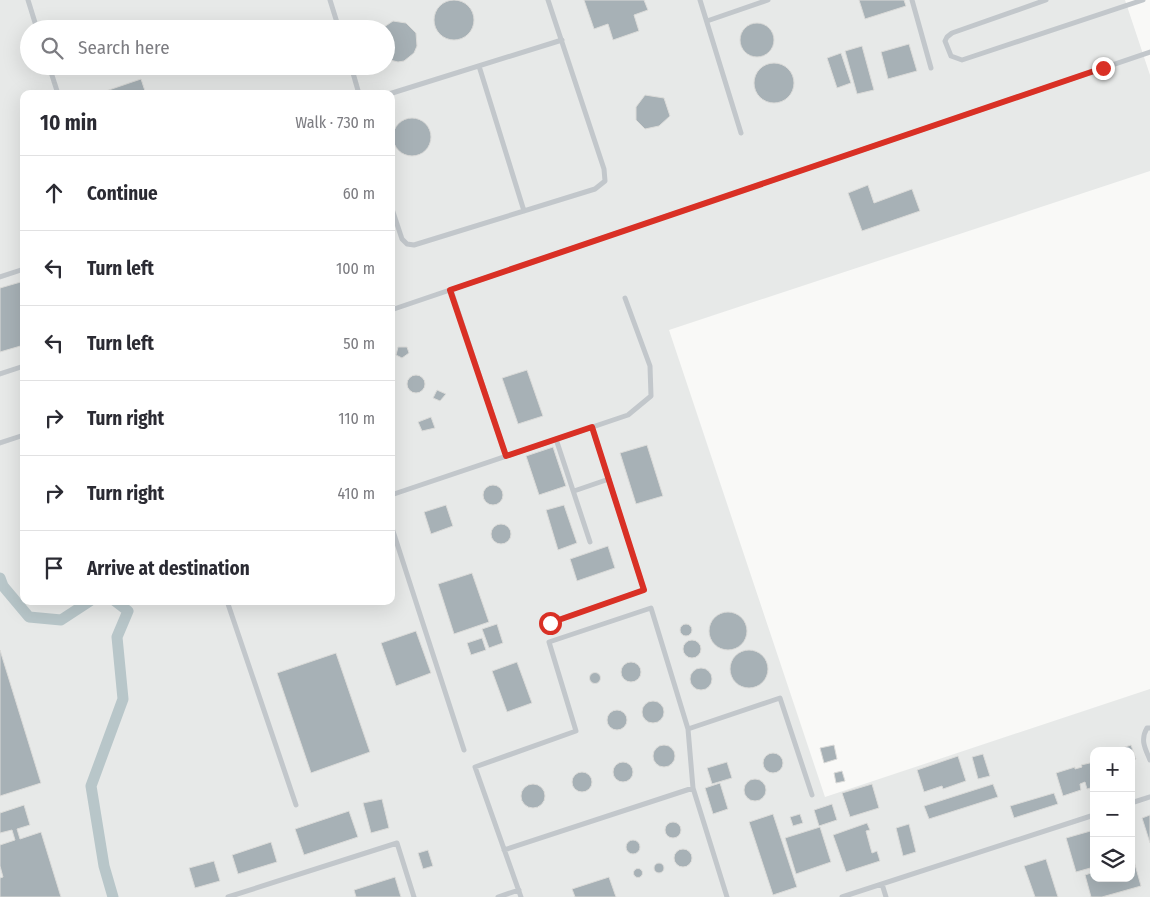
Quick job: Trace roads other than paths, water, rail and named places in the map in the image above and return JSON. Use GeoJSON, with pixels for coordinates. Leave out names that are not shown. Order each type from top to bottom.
{"type":"FeatureCollection","features":[{"type":"Feature","properties":{"kind":"lane"},"geometry":{"type":"LineString","coordinates":[[28,0],[34,20]]}},
{"type":"Feature","properties":{"kind":"lane"},"geometry":{"type":"LineString","coordinates":[[330,0],[336,20]]}},
{"type":"Feature","properties":{"kind":"lane"},"geometry":{"type":"LineString","coordinates":[[395,218],[402,239],[407,244],[414,245],[595,189],[605,181],[604,169],[548,0]]}},
{"type":"Feature","properties":{"kind":"lane"},"geometry":{"type":"LineString","coordinates":[[700,0],[741,133]]}},
{"type":"Feature","properties":{"kind":"lane"},"geometry":{"type":"LineString","coordinates":[[707,21],[768,0]]}},
{"type":"Feature","properties":{"kind":"lane"},"geometry":{"type":"LineString","coordinates":[[912,0],[931,68]]}},
{"type":"Feature","properties":{"kind":"lane"},"geometry":{"type":"LineString","coordinates":[[1046,0],[952,33],[945,41],[951,56],[962,60],[1143,0]]}},
{"type":"Feature","properties":{"kind":"lane"},"geometry":{"type":"LineString","coordinates":[[395,92],[562,40]]}},
{"type":"Feature","properties":{"kind":"lane"},"geometry":{"type":"LineString","coordinates":[[395,309],[1150,52]]}},
{"type":"Feature","properties":{"kind":"lane"},"geometry":{"type":"LineString","coordinates":[[480,66],[524,211]]}},
{"type":"Feature","properties":{"kind":"lane"},"geometry":{"type":"LineString","coordinates":[[52,75],[57,90]]}},
{"type":"Feature","properties":{"kind":"lane"},"geometry":{"type":"LineString","coordinates":[[354,75],[358,90]]}},
{"type":"Feature","properties":{"kind":"lane"},"geometry":{"type":"LineString","coordinates":[[0,276],[20,270]]}},
{"type":"Feature","properties":{"kind":"lane"},"geometry":{"type":"LineString","coordinates":[[450,290],[506,456]]}},
{"type":"Feature","properties":{"kind":"lane"},"geometry":{"type":"LineString","coordinates":[[395,494],[628,415],[651,396],[650,366],[625,298]]}},
{"type":"Feature","properties":{"kind":"lane"},"geometry":{"type":"LineString","coordinates":[[0,374],[20,367]]}},
{"type":"Feature","properties":{"kind":"lane"},"geometry":{"type":"LineString","coordinates":[[550,623],[644,590],[592,427]]}},
{"type":"Feature","properties":{"kind":"lane"},"geometry":{"type":"LineString","coordinates":[[0,443],[20,436]]}},
{"type":"Feature","properties":{"kind":"lane"},"geometry":{"type":"LineString","coordinates":[[556,439],[590,542]]}},
{"type":"Feature","properties":{"kind":"lane"},"geometry":{"type":"LineString","coordinates":[[574,491],[609,479]]}},
{"type":"Feature","properties":{"kind":"lane"},"geometry":{"type":"LineString","coordinates":[[395,537],[464,750]]}},
{"type":"Feature","properties":{"kind":"lane"},"geometry":{"type":"LineString","coordinates":[[227,605],[296,805]]}},
{"type":"Feature","properties":{"kind":"lane"},"geometry":{"type":"LineString","coordinates":[[521,897],[475,768],[576,731],[549,642],[651,608],[688,728],[693,788],[727,897]]}},
{"type":"Feature","properties":{"kind":"lane"},"geometry":{"type":"LineString","coordinates":[[688,728],[780,698],[812,795]]}},
{"type":"Feature","properties":{"kind":"lane"},"geometry":{"type":"LineString","coordinates":[[1150,728],[1147,728],[1142,741],[1150,760]]}},
{"type":"Feature","properties":{"kind":"lane"},"geometry":{"type":"LineString","coordinates":[[504,850],[693,788]]}},
{"type":"Feature","properties":{"kind":"lane"},"geometry":{"type":"LineString","coordinates":[[1135,802],[1150,796]]}},
{"type":"Feature","properties":{"kind":"lane"},"geometry":{"type":"LineString","coordinates":[[842,897],[1090,816]]}},
{"type":"Feature","properties":{"kind":"lane"},"geometry":{"type":"LineString","coordinates":[[228,897],[397,843],[414,897]]}},
{"type":"Feature","properties":{"kind":"lane"},"geometry":{"type":"LineString","coordinates":[[882,884],[886,897]]}},
{"type":"Feature","properties":{"kind":"lane"},"geometry":{"type":"LineString","coordinates":[[498,897],[519,890]]}},
{"type":"Feature","properties":{"kind":"waterway"},"geometry":{"type":"LineString","coordinates":[[0,578],[3,586],[29,617],[61,620],[84,605]]}},
{"type":"Feature","properties":{"kind":"waterway"},"geometry":{"type":"LineString","coordinates":[[113,897],[104,866],[91,786],[123,699],[117,637],[128,611],[120,605]]}}]}
